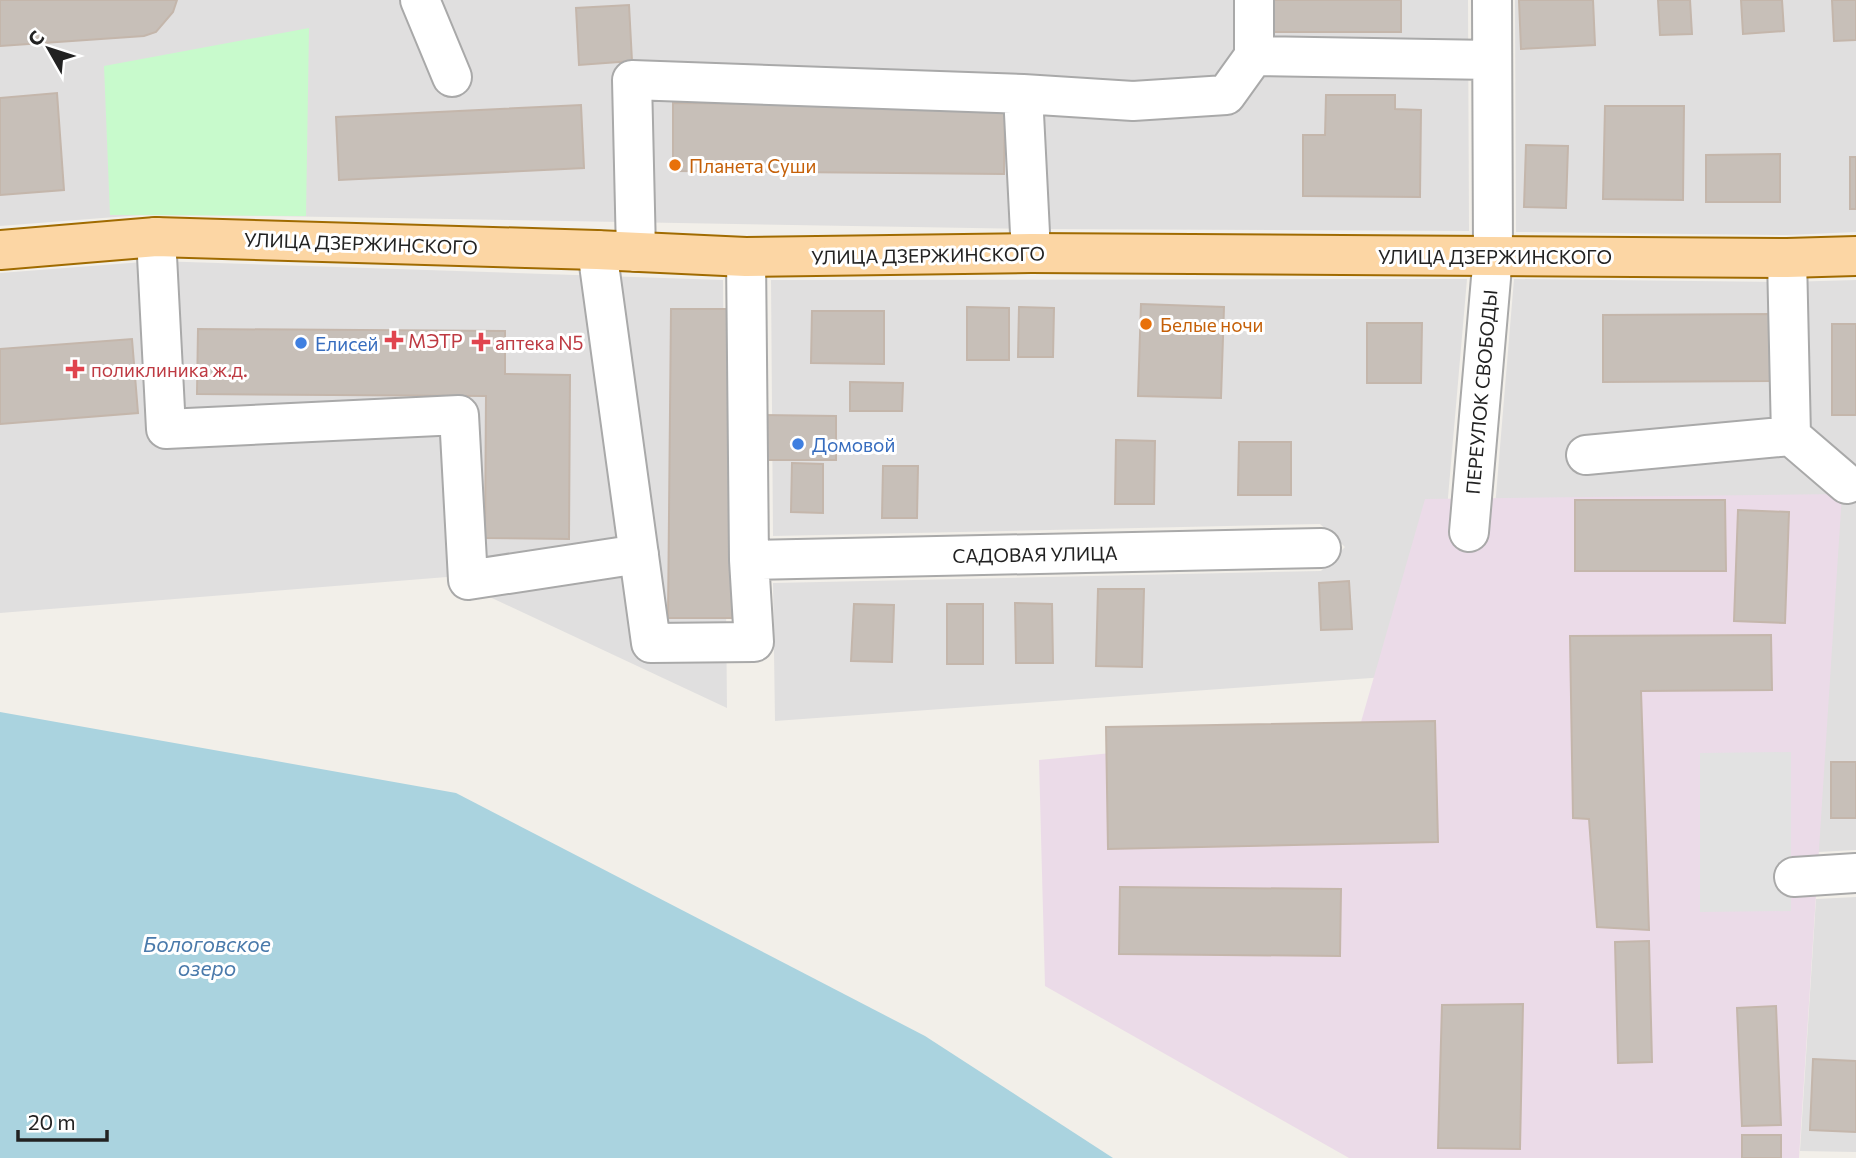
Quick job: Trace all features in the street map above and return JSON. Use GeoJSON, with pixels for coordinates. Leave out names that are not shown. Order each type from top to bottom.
{"type":"FeatureCollection","features":[{"type":"Feature","properties":{"kind":"main road","name":"УЛИЦА ДЗЕРЖИНСКОГО"},"geometry":{"type":"LineString","coordinates":[[0,250],[156,237],[747,257],[1031,253],[1787,258],[1856,256]]}},
{"type":"Feature","properties":{"kind":"street"},"geometry":{"type":"LineString","coordinates":[[420,0],[452,76]]}},
{"type":"Feature","properties":{"kind":"street"},"geometry":{"type":"LineString","coordinates":[[636,253],[632,80],[1023,94],[1133,101],[1226,95],[1254,57],[1254,0]]}},
{"type":"Feature","properties":{"kind":"street","name":"ПЕРЕУЛОК СВОБОДЫ"},"geometry":{"type":"LineString","coordinates":[[1469,532],[1493,255],[1492,0]]}},
{"type":"Feature","properties":{"kind":"street"},"geometry":{"type":"LineString","coordinates":[[1254,57],[1492,60]]}},
{"type":"Feature","properties":{"kind":"street"},"geometry":{"type":"LineString","coordinates":[[1023,94],[1031,253]]}},
{"type":"Feature","properties":{"kind":"street"},"geometry":{"type":"LineString","coordinates":[[156,237],[166,429],[459,415],[468,580],[639,554]]}},
{"type":"Feature","properties":{"kind":"street"},"geometry":{"type":"LineString","coordinates":[[597,250],[651,643],[754,642],[749,560],[747,257]]}},
{"type":"Feature","properties":{"kind":"street"},"geometry":{"type":"LineString","coordinates":[[1787,258],[1791,436]]}},
{"type":"Feature","properties":{"kind":"street"},"geometry":{"type":"LineString","coordinates":[[1586,455],[1791,436],[1847,484]]}},
{"type":"Feature","properties":{"kind":"street","name":"САДОВАЯ УЛИЦА"},"geometry":{"type":"LineString","coordinates":[[749,560],[1321,548]]}},
{"type":"Feature","properties":{"kind":"street"},"geometry":{"type":"LineString","coordinates":[[1794,877],[1856,873]]}},
{"type":"Feature","properties":{"kind":"shaded area"},"geometry":{"type":"Polygon","coordinates":[[[0,0],[1468,0],[1469,231],[1031,229],[154,214],[0,226],[0,0]]]}},
{"type":"Feature","properties":{"kind":"shaded area"},"geometry":{"type":"Polygon","coordinates":[[[1515,0],[1856,0],[1856,232],[1787,235],[1516,232],[1515,0]]]}},
{"type":"Feature","properties":{"kind":"shaded area"},"geometry":{"type":"Polygon","coordinates":[[[156,261],[723,280],[727,708],[447,577],[0,613],[0,273],[156,261]]]}},
{"type":"Feature","properties":{"kind":"shaded area"},"geometry":{"type":"Polygon","coordinates":[[[1467,279],[1445,532],[1441,673],[775,721],[773,583],[1321,571],[1345,547],[1320,524],[773,536],[771,280],[1467,279]]]}},
{"type":"Feature","properties":{"kind":"shaded area"},"geometry":{"type":"Polygon","coordinates":[[[1514,279],[1787,282],[1856,280],[1856,850],[1818,852],[1495,507],[1514,279]]]}},
{"type":"Feature","properties":{"kind":"shaded area"},"geometry":{"type":"Polygon","coordinates":[[[1842,494],[1799,1158],[1349,1158],[1045,986],[1039,760],[1359,729],[1425,499],[1842,494]]]}},
{"type":"Feature","properties":{"kind":"shaded area"},"geometry":{"type":"Polygon","coordinates":[[[1791,752],[1791,911],[1700,912],[1700,753],[1791,752]]]}},
{"type":"Feature","properties":{"kind":"shaded area"},"geometry":{"type":"Polygon","coordinates":[[[1856,897],[1856,1152],[1800,1151],[1816,899],[1856,897]]]}},
{"type":"Feature","properties":{"kind":"green space"},"geometry":{"type":"Polygon","coordinates":[[[309,28],[306,216],[110,215],[104,66],[309,28]]]}},
{"type":"Feature","properties":{"kind":"water","name":"Бологовское озеро"},"geometry":{"type":"Polygon","coordinates":[[[0,712],[456,793],[925,1036],[1113,1158],[0,1158],[0,712]]]}},
{"type":"Feature","properties":{"kind":"building"},"geometry":{"type":"Polygon","coordinates":[[[0,0],[177,0],[173,12],[156,32],[144,36],[0,46],[0,0]]]}},
{"type":"Feature","properties":{"kind":"building"},"geometry":{"type":"Polygon","coordinates":[[[1262,0],[1401,0],[1401,32],[1262,32],[1262,0]]]}},
{"type":"Feature","properties":{"kind":"building"},"geometry":{"type":"Polygon","coordinates":[[[1519,0],[1593,0],[1595,45],[1521,49],[1519,0]]]}},
{"type":"Feature","properties":{"kind":"building"},"geometry":{"type":"Polygon","coordinates":[[[1658,0],[1690,0],[1692,34],[1660,35],[1658,0]]]}},
{"type":"Feature","properties":{"kind":"building"},"geometry":{"type":"Polygon","coordinates":[[[1741,0],[1782,0],[1784,31],[1743,34],[1741,0]]]}},
{"type":"Feature","properties":{"kind":"building"},"geometry":{"type":"Polygon","coordinates":[[[1832,0],[1856,0],[1856,40],[1834,41],[1832,0]]]}},
{"type":"Feature","properties":{"kind":"building"},"geometry":{"type":"Polygon","coordinates":[[[629,5],[632,61],[579,65],[576,8],[629,5]]]}},
{"type":"Feature","properties":{"kind":"building"},"geometry":{"type":"Polygon","coordinates":[[[57,93],[64,190],[0,195],[0,98],[57,93]]]}},
{"type":"Feature","properties":{"kind":"building"},"geometry":{"type":"Polygon","coordinates":[[[1326,95],[1395,95],[1395,109],[1421,110],[1420,197],[1303,196],[1303,135],[1325,135],[1326,95]]]}},
{"type":"Feature","properties":{"kind":"building"},"geometry":{"type":"Polygon","coordinates":[[[673,103],[1005,106],[1004,174],[673,171],[673,103]]]}},
{"type":"Feature","properties":{"kind":"building"},"geometry":{"type":"Polygon","coordinates":[[[581,105],[584,168],[339,180],[336,117],[581,105]]]}},
{"type":"Feature","properties":{"kind":"building"},"geometry":{"type":"Polygon","coordinates":[[[1605,106],[1684,106],[1683,200],[1603,199],[1605,106]]]}},
{"type":"Feature","properties":{"kind":"building"},"geometry":{"type":"Polygon","coordinates":[[[1526,145],[1568,146],[1566,208],[1524,207],[1526,145]]]}},
{"type":"Feature","properties":{"kind":"building"},"geometry":{"type":"Polygon","coordinates":[[[1780,154],[1780,202],[1706,202],[1706,155],[1780,154]]]}},
{"type":"Feature","properties":{"kind":"building"},"geometry":{"type":"Polygon","coordinates":[[[1850,157],[1856,157],[1856,209],[1850,209],[1850,157]]]}},
{"type":"Feature","properties":{"kind":"building"},"geometry":{"type":"Polygon","coordinates":[[[1141,304],[1224,307],[1221,398],[1138,396],[1141,304]]]}},
{"type":"Feature","properties":{"kind":"building"},"geometry":{"type":"Polygon","coordinates":[[[967,307],[1009,308],[1009,360],[967,360],[967,307]]]}},
{"type":"Feature","properties":{"kind":"building"},"geometry":{"type":"Polygon","coordinates":[[[1019,307],[1054,308],[1053,357],[1018,357],[1019,307]]]}},
{"type":"Feature","properties":{"kind":"building"},"geometry":{"type":"Polygon","coordinates":[[[671,309],[735,309],[732,618],[668,618],[671,309]]]}},
{"type":"Feature","properties":{"kind":"building"},"geometry":{"type":"Polygon","coordinates":[[[812,311],[884,311],[884,364],[811,363],[812,311]]]}},
{"type":"Feature","properties":{"kind":"building"},"geometry":{"type":"Polygon","coordinates":[[[1772,314],[1772,381],[1603,382],[1603,315],[1772,314]]]}},
{"type":"Feature","properties":{"kind":"building"},"geometry":{"type":"Polygon","coordinates":[[[1367,323],[1422,323],[1421,383],[1367,383],[1367,323]]]}},
{"type":"Feature","properties":{"kind":"building"},"geometry":{"type":"Polygon","coordinates":[[[1832,324],[1856,324],[1856,415],[1832,415],[1832,324]]]}},
{"type":"Feature","properties":{"kind":"building"},"geometry":{"type":"Polygon","coordinates":[[[198,329],[505,331],[505,374],[570,375],[569,539],[485,538],[486,396],[197,394],[198,329]]]}},
{"type":"Feature","properties":{"kind":"building"},"geometry":{"type":"Polygon","coordinates":[[[132,339],[138,413],[0,424],[0,349],[132,339]]]}},
{"type":"Feature","properties":{"kind":"building"},"geometry":{"type":"Polygon","coordinates":[[[850,382],[903,383],[902,411],[850,411],[850,382]]]}},
{"type":"Feature","properties":{"kind":"building"},"geometry":{"type":"Polygon","coordinates":[[[759,415],[836,416],[836,460],[758,460],[759,415]]]}},
{"type":"Feature","properties":{"kind":"building"},"geometry":{"type":"Polygon","coordinates":[[[1116,440],[1155,441],[1154,504],[1115,504],[1116,440]]]}},
{"type":"Feature","properties":{"kind":"building"},"geometry":{"type":"Polygon","coordinates":[[[1239,442],[1291,442],[1291,495],[1238,495],[1239,442]]]}},
{"type":"Feature","properties":{"kind":"building"},"geometry":{"type":"Polygon","coordinates":[[[792,463],[823,464],[823,513],[791,512],[792,463]]]}},
{"type":"Feature","properties":{"kind":"building"},"geometry":{"type":"Polygon","coordinates":[[[883,466],[918,466],[917,518],[882,518],[883,466]]]}},
{"type":"Feature","properties":{"kind":"building"},"geometry":{"type":"Polygon","coordinates":[[[1575,500],[1725,500],[1726,571],[1575,571],[1575,500]]]}},
{"type":"Feature","properties":{"kind":"building"},"geometry":{"type":"Polygon","coordinates":[[[1738,510],[1789,512],[1785,623],[1734,621],[1738,510]]]}},
{"type":"Feature","properties":{"kind":"building"},"geometry":{"type":"Polygon","coordinates":[[[1349,581],[1352,629],[1321,630],[1319,583],[1349,581]]]}},
{"type":"Feature","properties":{"kind":"building"},"geometry":{"type":"Polygon","coordinates":[[[1098,589],[1144,589],[1142,667],[1096,666],[1098,589]]]}},
{"type":"Feature","properties":{"kind":"building"},"geometry":{"type":"Polygon","coordinates":[[[1015,603],[1052,604],[1053,663],[1016,663],[1015,603]]]}},
{"type":"Feature","properties":{"kind":"building"},"geometry":{"type":"Polygon","coordinates":[[[854,604],[894,605],[892,662],[851,661],[854,604]]]}},
{"type":"Feature","properties":{"kind":"building"},"geometry":{"type":"Polygon","coordinates":[[[947,604],[983,604],[983,664],[947,664],[947,604]]]}},
{"type":"Feature","properties":{"kind":"building"},"geometry":{"type":"Polygon","coordinates":[[[1771,635],[1772,690],[1641,691],[1649,930],[1597,927],[1589,819],[1573,818],[1570,636],[1771,635]]]}},
{"type":"Feature","properties":{"kind":"building"},"geometry":{"type":"Polygon","coordinates":[[[1435,721],[1438,842],[1108,849],[1106,727],[1435,721]]]}},
{"type":"Feature","properties":{"kind":"building"},"geometry":{"type":"Polygon","coordinates":[[[1831,762],[1856,762],[1856,818],[1831,818],[1831,762]]]}},
{"type":"Feature","properties":{"kind":"building"},"geometry":{"type":"Polygon","coordinates":[[[1120,887],[1341,889],[1340,956],[1119,954],[1120,887]]]}},
{"type":"Feature","properties":{"kind":"building"},"geometry":{"type":"Polygon","coordinates":[[[1649,941],[1652,1062],[1618,1063],[1615,942],[1649,941]]]}},
{"type":"Feature","properties":{"kind":"building"},"geometry":{"type":"Polygon","coordinates":[[[1523,1004],[1520,1149],[1438,1148],[1442,1005],[1523,1004]]]}},
{"type":"Feature","properties":{"kind":"building"},"geometry":{"type":"Polygon","coordinates":[[[1776,1006],[1781,1125],[1742,1126],[1737,1008],[1776,1006]]]}},
{"type":"Feature","properties":{"kind":"building"},"geometry":{"type":"Polygon","coordinates":[[[1813,1059],[1856,1061],[1856,1132],[1810,1130],[1813,1059]]]}},
{"type":"Feature","properties":{"kind":"building"},"geometry":{"type":"Polygon","coordinates":[[[1742,1135],[1781,1135],[1781,1158],[1742,1158],[1742,1135]]]}},
{"type":"Feature","properties":{"kind":"place","name":"Планета Суши"},"geometry":{"type":"Point","coordinates":[675,165]}},
{"type":"Feature","properties":{"kind":"place","name":"Белые ночи"},"geometry":{"type":"Point","coordinates":[1146,324]}},
{"type":"Feature","properties":{"kind":"place","name":"МЭТР"},"geometry":{"type":"Point","coordinates":[394,340]}},
{"type":"Feature","properties":{"kind":"place","name":"аптека N5"},"geometry":{"type":"Point","coordinates":[481,342]}},
{"type":"Feature","properties":{"kind":"place","name":"Елисей"},"geometry":{"type":"Point","coordinates":[301,343]}},
{"type":"Feature","properties":{"kind":"place","name":"поликлиника ж.д."},"geometry":{"type":"Point","coordinates":[75,369]}},
{"type":"Feature","properties":{"kind":"place","name":"Домовой"},"geometry":{"type":"Point","coordinates":[798,444]}}]}
